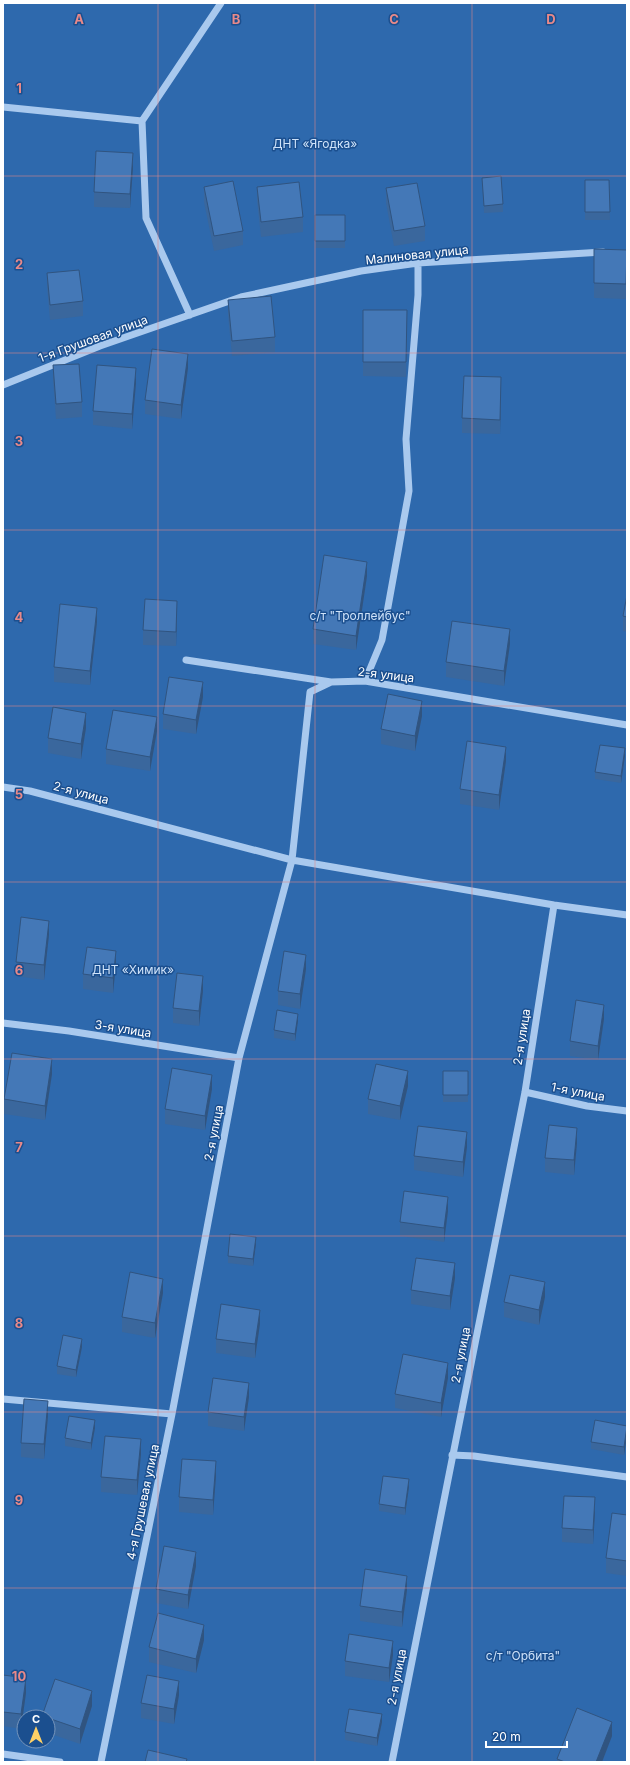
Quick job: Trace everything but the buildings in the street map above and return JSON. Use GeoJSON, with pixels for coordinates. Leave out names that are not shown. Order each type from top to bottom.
{"type":"FeatureCollection","features":[{"type":"Feature","properties":{"kind":"street"},"geometry":{"type":"LineString","coordinates":[[190,315],[146,218],[142,121],[221,3]]}},
{"type":"Feature","properties":{"kind":"street"},"geometry":{"type":"LineString","coordinates":[[3,107],[142,121]]}},
{"type":"Feature","properties":{"kind":"street","name":"Малиновая улица"},"geometry":{"type":"LineString","coordinates":[[190,315],[241,297],[361,271],[418,263],[612,252]]}},
{"type":"Feature","properties":{"kind":"street"},"geometry":{"type":"LineString","coordinates":[[365,681],[382,640],[409,491],[406,439],[418,295],[418,263]]}},
{"type":"Feature","properties":{"kind":"street","name":"1-я Грушовая улица"},"geometry":{"type":"LineString","coordinates":[[3,385],[100,346],[190,315]]}},
{"type":"Feature","properties":{"kind":"street"},"geometry":{"type":"LineString","coordinates":[[186,660],[331,682]]}},
{"type":"Feature","properties":{"kind":"street","name":"2-я улица"},"geometry":{"type":"LineString","coordinates":[[172,1414],[239,1058],[292,860],[310,692],[331,682],[365,681],[627,725]]}},
{"type":"Feature","properties":{"kind":"street","name":"2-я улица"},"geometry":{"type":"LineString","coordinates":[[3,787],[30,791],[292,860],[554,905],[627,915]]}},
{"type":"Feature","properties":{"kind":"street","name":"2-я улица"},"geometry":{"type":"LineString","coordinates":[[392,1762],[525,1092],[554,905]]}},
{"type":"Feature","properties":{"kind":"street","name":"3-я улица"},"geometry":{"type":"LineString","coordinates":[[3,1023],[69,1031],[239,1058]]}},
{"type":"Feature","properties":{"kind":"street","name":"1-я улица"},"geometry":{"type":"LineString","coordinates":[[525,1092],[587,1106],[627,1111]]}},
{"type":"Feature","properties":{"kind":"street"},"geometry":{"type":"LineString","coordinates":[[3,1399],[172,1414]]}},
{"type":"Feature","properties":{"kind":"street","name":"4-я Грушевая улица"},"geometry":{"type":"LineString","coordinates":[[101,1762],[172,1414]]}},
{"type":"Feature","properties":{"kind":"street"},"geometry":{"type":"LineString","coordinates":[[452,1454],[627,1478]]}},
{"type":"Feature","properties":{"kind":"street"},"geometry":{"type":"LineString","coordinates":[[3,1754],[60,1762]]}},
{"type":"Feature","properties":{"kind":"green space"},"geometry":{"type":"Polygon","coordinates":[[[3,3],[627,3],[627,1762],[3,1762],[3,3]]]}},
{"type":"Feature","properties":{"kind":"park label","name":"ДНТ «Ягодка»"},"geometry":{"type":"Point","coordinates":[315,144]}},
{"type":"Feature","properties":{"kind":"park label","name":"с/т \"Троллейбус\""},"geometry":{"type":"Point","coordinates":[360,616]}},
{"type":"Feature","properties":{"kind":"park label","name":"ДНТ «Химик»"},"geometry":{"type":"Point","coordinates":[133,970]}},
{"type":"Feature","properties":{"kind":"park label","name":"с/т \"Орбита\""},"geometry":{"type":"Point","coordinates":[523,1656]}}]}
